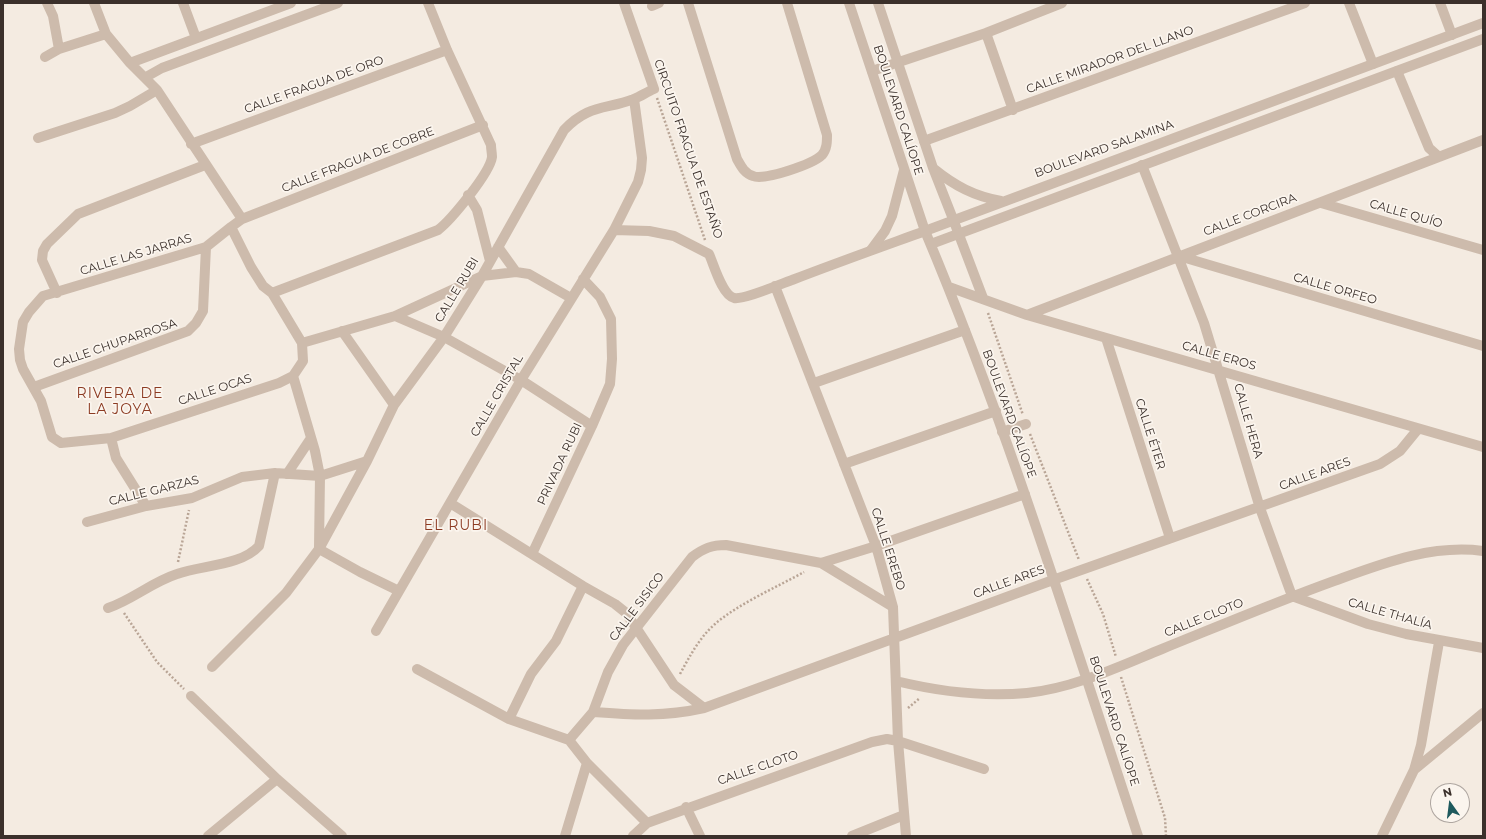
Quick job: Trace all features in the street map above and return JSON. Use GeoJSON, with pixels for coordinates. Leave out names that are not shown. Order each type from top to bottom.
{"type":"FeatureCollection","features":[{"type":"Feature","properties":{"kind":"street"},"geometry":{"type":"LineString","coordinates":[[47,3],[53,16],[60,49]]}},
{"type":"Feature","properties":{"kind":"street"},"geometry":{"type":"LineString","coordinates":[[94,3],[106,34],[130,63],[146,77],[156,90],[242,219]]}},
{"type":"Feature","properties":{"kind":"street"},"geometry":{"type":"LineString","coordinates":[[183,3],[196,38]]}},
{"type":"Feature","properties":{"kind":"street"},"geometry":{"type":"LineString","coordinates":[[130,63],[196,38],[272,6],[291,3]]}},
{"type":"Feature","properties":{"kind":"street"},"geometry":{"type":"LineString","coordinates":[[146,77],[162,68],[338,3]]}},
{"type":"Feature","properties":{"kind":"street"},"geometry":{"type":"LineString","coordinates":[[272,293],[438,230],[449,221],[486,171],[492,158],[491,145],[447,50],[428,3]]}},
{"type":"Feature","properties":{"kind":"street","name":"CIRCUITO FRAGUA DE ESTAÑO"},"geometry":{"type":"LineString","coordinates":[[624,3],[654,88]]}},
{"type":"Feature","properties":{"kind":"street"},"geometry":{"type":"LineString","coordinates":[[688,3],[736,159],[743,171],[754,177],[767,177],[814,161],[822,154],[827,146],[827,135],[787,3]]}},
{"type":"Feature","properties":{"kind":"street","name":"BOULEVARD CALÍOPE"},"geometry":{"type":"LineString","coordinates":[[849,3],[904,170],[996,411],[1002,432],[1025,494],[1138,836]]}},
{"type":"Feature","properties":{"kind":"street","name":"BOULEVARD CALÍOPE"},"geometry":{"type":"LineString","coordinates":[[878,3],[933,168],[983,298]]}},
{"type":"Feature","properties":{"kind":"street"},"geometry":{"type":"LineString","coordinates":[[872,71],[986,33],[1048,5],[1062,3]]}},
{"type":"Feature","properties":{"kind":"street","name":"CALLE MIRADOR DEL LLANO"},"geometry":{"type":"LineString","coordinates":[[924,141],[1305,3]]}},
{"type":"Feature","properties":{"kind":"street"},"geometry":{"type":"LineString","coordinates":[[1349,3],[1373,64]]}},
{"type":"Feature","properties":{"kind":"street"},"geometry":{"type":"LineString","coordinates":[[1440,3],[1452,35]]}},
{"type":"Feature","properties":{"kind":"street"},"geometry":{"type":"LineString","coordinates":[[272,6],[279,26]]}},
{"type":"Feature","properties":{"kind":"street","name":"BOULEVARD SALAMINA"},"geometry":{"type":"LineString","coordinates":[[734,298],[743,297],[776,286],[1001,201],[1483,23]]}},
{"type":"Feature","properties":{"kind":"street"},"geometry":{"type":"LineString","coordinates":[[986,33],[1013,110]]}},
{"type":"Feature","properties":{"kind":"street"},"geometry":{"type":"LineString","coordinates":[[45,57],[60,49],[106,34]]}},
{"type":"Feature","properties":{"kind":"street"},"geometry":{"type":"LineString","coordinates":[[931,244],[1483,39]]}},
{"type":"Feature","properties":{"kind":"street","name":"CALLE FRAGUA DE ORO"},"geometry":{"type":"LineString","coordinates":[[191,144],[447,50]]}},
{"type":"Feature","properties":{"kind":"street"},"geometry":{"type":"LineString","coordinates":[[1397,71],[1429,148],[1439,157]]}},
{"type":"Feature","properties":{"kind":"street","name":"CALLE RUBI"},"geometry":{"type":"LineString","coordinates":[[212,667],[270,610],[319,549],[367,461],[394,405],[444,337],[482,276],[564,130],[574,119],[587,111],[634,99],[654,88]]}},
{"type":"Feature","properties":{"kind":"street"},"geometry":{"type":"LineString","coordinates":[[38,138],[115,113],[130,106],[156,90]]}},
{"type":"Feature","properties":{"kind":"street","name":"CALLE CRISTAL"},"geometry":{"type":"LineString","coordinates":[[376,631],[521,380],[614,230],[638,182],[642,158],[634,99]]}},
{"type":"Feature","properties":{"kind":"street","name":"CALLE FRAGUA DE COBRE"},"geometry":{"type":"LineString","coordinates":[[231,227],[242,219],[483,125]]}},
{"type":"Feature","properties":{"kind":"street","name":"CALLE CORCIRA"},"geometry":{"type":"LineString","coordinates":[[1027,315],[1483,140]]}},
{"type":"Feature","properties":{"kind":"street"},"geometry":{"type":"LineString","coordinates":[[57,292],[42,260],[43,251],[47,244],[78,214],[205,165]]}},
{"type":"Feature","properties":{"kind":"street","name":"CALLE HERA"},"geometry":{"type":"LineString","coordinates":[[1142,165],[1179,256],[1204,323],[1260,508],[1292,596]]}},
{"type":"Feature","properties":{"kind":"street"},"geometry":{"type":"LineString","coordinates":[[933,168],[965,191],[980,197],[1001,201]]}},
{"type":"Feature","properties":{"kind":"street"},"geometry":{"type":"LineString","coordinates":[[871,250],[885,231],[892,216],[904,170]]}},
{"type":"Feature","properties":{"kind":"street"},"geometry":{"type":"LineString","coordinates":[[468,195],[477,210],[490,261]]}},
{"type":"Feature","properties":{"kind":"street","name":"CALLE QUÍO"},"geometry":{"type":"LineString","coordinates":[[1321,203],[1483,250]]}},
{"type":"Feature","properties":{"kind":"street"},"geometry":{"type":"LineString","coordinates":[[231,227],[251,267],[263,286],[272,293],[302,342],[304,353],[303,361],[293,376],[311,438],[320,476],[319,549],[360,572],[399,591]]}},
{"type":"Feature","properties":{"kind":"street","name":"CALLE LAS JARRAS"},"geometry":{"type":"LineString","coordinates":[[34,387],[23,369],[19,350],[22,322],[43,296],[206,247],[231,227]]}},
{"type":"Feature","properties":{"kind":"street"},"geometry":{"type":"LineString","coordinates":[[614,230],[649,231],[674,236],[709,254]]}},
{"type":"Feature","properties":{"kind":"street","name":"CALLE CHUPARROSA"},"geometry":{"type":"LineString","coordinates":[[34,387],[188,332],[196,324],[203,311],[206,247]]}},
{"type":"Feature","properties":{"kind":"street"},"geometry":{"type":"LineString","coordinates":[[498,247],[516,272]]}},
{"type":"Feature","properties":{"kind":"street","name":"CIRCUITO FRAGUA DE ESTAÑO"},"geometry":{"type":"LineString","coordinates":[[709,254],[723,288],[728,295],[734,298]]}},
{"type":"Feature","properties":{"kind":"street","name":"CALLE ORFEO"},"geometry":{"type":"LineString","coordinates":[[1179,256],[1483,346]]}},
{"type":"Feature","properties":{"kind":"street"},"geometry":{"type":"LineString","coordinates":[[302,342],[395,316],[482,276],[516,272],[529,274],[572,298]]}},
{"type":"Feature","properties":{"kind":"street","name":"PRIVADA RUBI"},"geometry":{"type":"LineString","coordinates":[[532,554],[610,384],[612,360],[611,319],[600,297],[583,279]]}},
{"type":"Feature","properties":{"kind":"street","name":"CALLE EREBO"},"geometry":{"type":"LineString","coordinates":[[776,286],[876,546],[893,607],[895,627],[894,639],[898,741],[906,836]]}},
{"type":"Feature","properties":{"kind":"street","name":"CALLE EROS"},"geometry":{"type":"LineString","coordinates":[[949,287],[1027,315],[1219,369],[1483,447]]}},
{"type":"Feature","properties":{"kind":"street"},"geometry":{"type":"LineString","coordinates":[[395,316],[444,337],[521,380],[592,426]]}},
{"type":"Feature","properties":{"kind":"street"},"geometry":{"type":"LineString","coordinates":[[814,383],[965,330]]}},
{"type":"Feature","properties":{"kind":"street"},"geometry":{"type":"LineString","coordinates":[[342,331],[394,405]]}},
{"type":"Feature","properties":{"kind":"street","name":"CALLE ÉTER"},"geometry":{"type":"LineString","coordinates":[[1106,338],[1170,538]]}},
{"type":"Feature","properties":{"kind":"street","name":"CALLE OCAS"},"geometry":{"type":"LineString","coordinates":[[34,387],[41,401],[52,437],[60,443],[111,438],[279,383],[293,376]]}},
{"type":"Feature","properties":{"kind":"street"},"geometry":{"type":"LineString","coordinates":[[844,464],[996,411]]}},
{"type":"Feature","properties":{"kind":"street"},"geometry":{"type":"LineString","coordinates":[[1002,432],[1026,424]]}},
{"type":"Feature","properties":{"kind":"street","name":"CALLE ARES"},"geometry":{"type":"LineString","coordinates":[[593,712],[649,716],[678,714],[704,708],[1053,580],[1170,538],[1260,508],[1380,464],[1400,451],[1418,429]]}},
{"type":"Feature","properties":{"kind":"street"},"geometry":{"type":"LineString","coordinates":[[111,438],[116,458],[146,506]]}},
{"type":"Feature","properties":{"kind":"street"},"geometry":{"type":"LineString","coordinates":[[287,474],[311,438]]}},
{"type":"Feature","properties":{"kind":"street","name":"CALLE GARZAS"},"geometry":{"type":"LineString","coordinates":[[87,522],[146,506],[192,498],[242,477],[275,473],[320,476],[367,461]]}},
{"type":"Feature","properties":{"kind":"street"},"geometry":{"type":"LineString","coordinates":[[108,608],[176,574],[243,558],[253,553],[259,546],[275,473]]}},
{"type":"Feature","properties":{"kind":"street"},"geometry":{"type":"LineString","coordinates":[[821,563],[876,546],[1025,494]]}},
{"type":"Feature","properties":{"kind":"street"},"geometry":{"type":"LineString","coordinates":[[450,503],[583,586],[615,604],[625,612],[674,685],[704,708]]}},
{"type":"Feature","properties":{"kind":"street","name":"CALLE SISICO"},"geometry":{"type":"LineString","coordinates":[[569,740],[593,712],[608,672],[622,645],[635,626],[692,557],[702,549],[714,545],[726,545],[821,563]]}},
{"type":"Feature","properties":{"kind":"street","name":"CALLE CLOTO"},"geometry":{"type":"LineString","coordinates":[[896,681],[932,689],[997,694],[1027,693],[1086,679],[1292,596],[1401,557],[1441,551],[1483,552]]}},
{"type":"Feature","properties":{"kind":"street"},"geometry":{"type":"LineString","coordinates":[[821,563],[893,607]]}},
{"type":"Feature","properties":{"kind":"street"},"geometry":{"type":"LineString","coordinates":[[509,719],[531,674],[556,641],[583,586]]}},
{"type":"Feature","properties":{"kind":"street","name":"CALLE THALÍA"},"geometry":{"type":"LineString","coordinates":[[1292,596],[1368,624],[1439,642],[1483,648]]}},
{"type":"Feature","properties":{"kind":"street"},"geometry":{"type":"LineString","coordinates":[[1382,836],[1414,770],[1421,745],[1439,642]]}},
{"type":"Feature","properties":{"kind":"street"},"geometry":{"type":"LineString","coordinates":[[417,669],[509,719],[569,740],[587,763],[647,823]]}},
{"type":"Feature","properties":{"kind":"street"},"geometry":{"type":"LineString","coordinates":[[191,696],[277,779],[342,836]]}},
{"type":"Feature","properties":{"kind":"street"},"geometry":{"type":"LineString","coordinates":[[1414,770],[1483,713]]}},
{"type":"Feature","properties":{"kind":"street","name":"CALLE CLOTO"},"geometry":{"type":"LineString","coordinates":[[633,836],[647,823],[686,807],[872,742],[887,739],[898,741],[984,769]]}},
{"type":"Feature","properties":{"kind":"street"},"geometry":{"type":"LineString","coordinates":[[565,836],[587,763]]}},
{"type":"Feature","properties":{"kind":"street"},"geometry":{"type":"LineString","coordinates":[[208,836],[277,779]]}},
{"type":"Feature","properties":{"kind":"street"},"geometry":{"type":"LineString","coordinates":[[686,807],[700,836]]}},
{"type":"Feature","properties":{"kind":"street"},"geometry":{"type":"LineString","coordinates":[[852,836],[904,815]]}},
{"type":"Feature","properties":{"kind":"path","name":"CIRCUITO FRAGUA DE ESTAÑO"},"geometry":{"type":"LineString","coordinates":[[654,88],[709,254]]}},
{"type":"Feature","properties":{"kind":"path"},"geometry":{"type":"LineString","coordinates":[[176,574],[192,498]]}},
{"type":"Feature","properties":{"kind":"path"},"geometry":{"type":"LineString","coordinates":[[674,685],[695,646],[715,624],[742,606],[821,563]]}},
{"type":"Feature","properties":{"kind":"path"},"geometry":{"type":"LineString","coordinates":[[118,604],[157,662],[191,696]]}},
{"type":"Feature","properties":{"kind":"path"},"geometry":{"type":"LineString","coordinates":[[897,718],[932,689]]}},
{"type":"Feature","properties":{"kind":"district","name":"RIVERA DE LA JOYA"},"geometry":{"type":"Point","coordinates":[120,402]}},
{"type":"Feature","properties":{"kind":"district","name":"EL RUBI"},"geometry":{"type":"Point","coordinates":[456,526]}}]}
